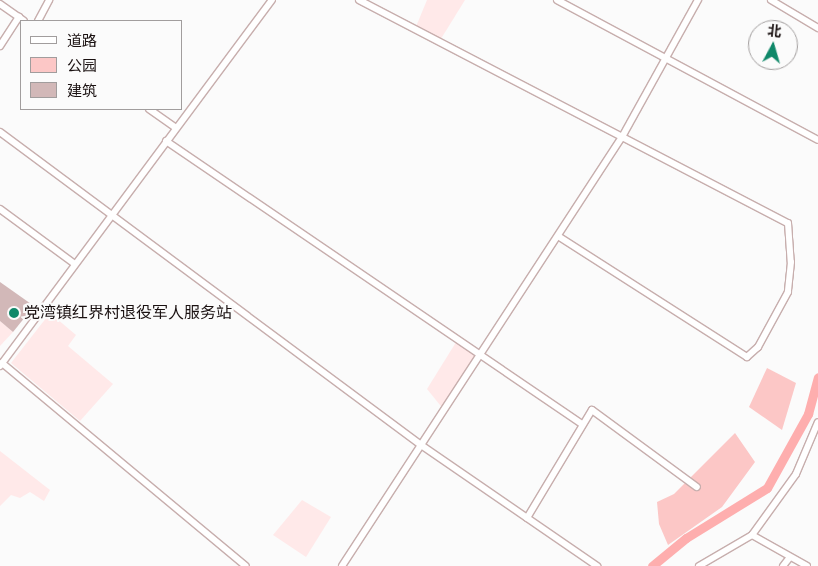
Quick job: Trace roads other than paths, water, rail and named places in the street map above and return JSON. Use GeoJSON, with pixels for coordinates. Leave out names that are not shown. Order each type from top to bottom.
{"type":"FeatureCollection","features":[{"type":"Feature","properties":{"kind":"street"},"geometry":{"type":"LineString","coordinates":[[39,20],[49,0]]}},
{"type":"Feature","properties":{"kind":"street"},"geometry":{"type":"LineString","coordinates":[[246,566],[1,365],[272,0]]}},
{"type":"Feature","properties":{"kind":"street"},"geometry":{"type":"LineString","coordinates":[[359,0],[788,222],[791,262],[788,292],[758,346],[746,357],[558,236]]}},
{"type":"Feature","properties":{"kind":"street"},"geometry":{"type":"LineString","coordinates":[[556,0],[664,61],[818,140]]}},
{"type":"Feature","properties":{"kind":"street"},"geometry":{"type":"LineString","coordinates":[[342,566],[622,137],[698,0]]}},
{"type":"Feature","properties":{"kind":"street"},"geometry":{"type":"LineString","coordinates":[[771,0],[818,28]]}},
{"type":"Feature","properties":{"kind":"street"},"geometry":{"type":"LineString","coordinates":[[0,4],[21,19]]}},
{"type":"Feature","properties":{"kind":"street"},"geometry":{"type":"LineString","coordinates":[[0,46],[20,20]]}},
{"type":"Feature","properties":{"kind":"street"},"geometry":{"type":"LineString","coordinates":[[150,110],[176,128]]}},
{"type":"Feature","properties":{"kind":"street"},"geometry":{"type":"LineString","coordinates":[[0,132],[421,445],[597,566]]}},
{"type":"Feature","properties":{"kind":"street"},"geometry":{"type":"LineString","coordinates":[[166,142],[582,424]]}},
{"type":"Feature","properties":{"kind":"street"},"geometry":{"type":"LineString","coordinates":[[0,210],[75,264]]}},
{"type":"Feature","properties":{"kind":"street"},"geometry":{"type":"LineString","coordinates":[[527,518],[592,410],[697,487]]}},
{"type":"Feature","properties":{"kind":"street"},"geometry":{"type":"LineString","coordinates":[[699,566],[752,535],[796,474],[818,422]]}},
{"type":"Feature","properties":{"kind":"street"},"geometry":{"type":"LineString","coordinates":[[752,535],[807,566]]}},
{"type":"Feature","properties":{"kind":"street"},"geometry":{"type":"LineString","coordinates":[[783,566],[790,557]]}},
{"type":"Feature","properties":{"kind":"waterway"},"geometry":{"type":"LineString","coordinates":[[652,566],[686,538],[767,488],[808,414],[818,377]]}},
{"type":"Feature","properties":{"kind":"place","name":"党湾镇红界村退役军人服务站"},"geometry":{"type":"Point","coordinates":[14,313]}}]}
